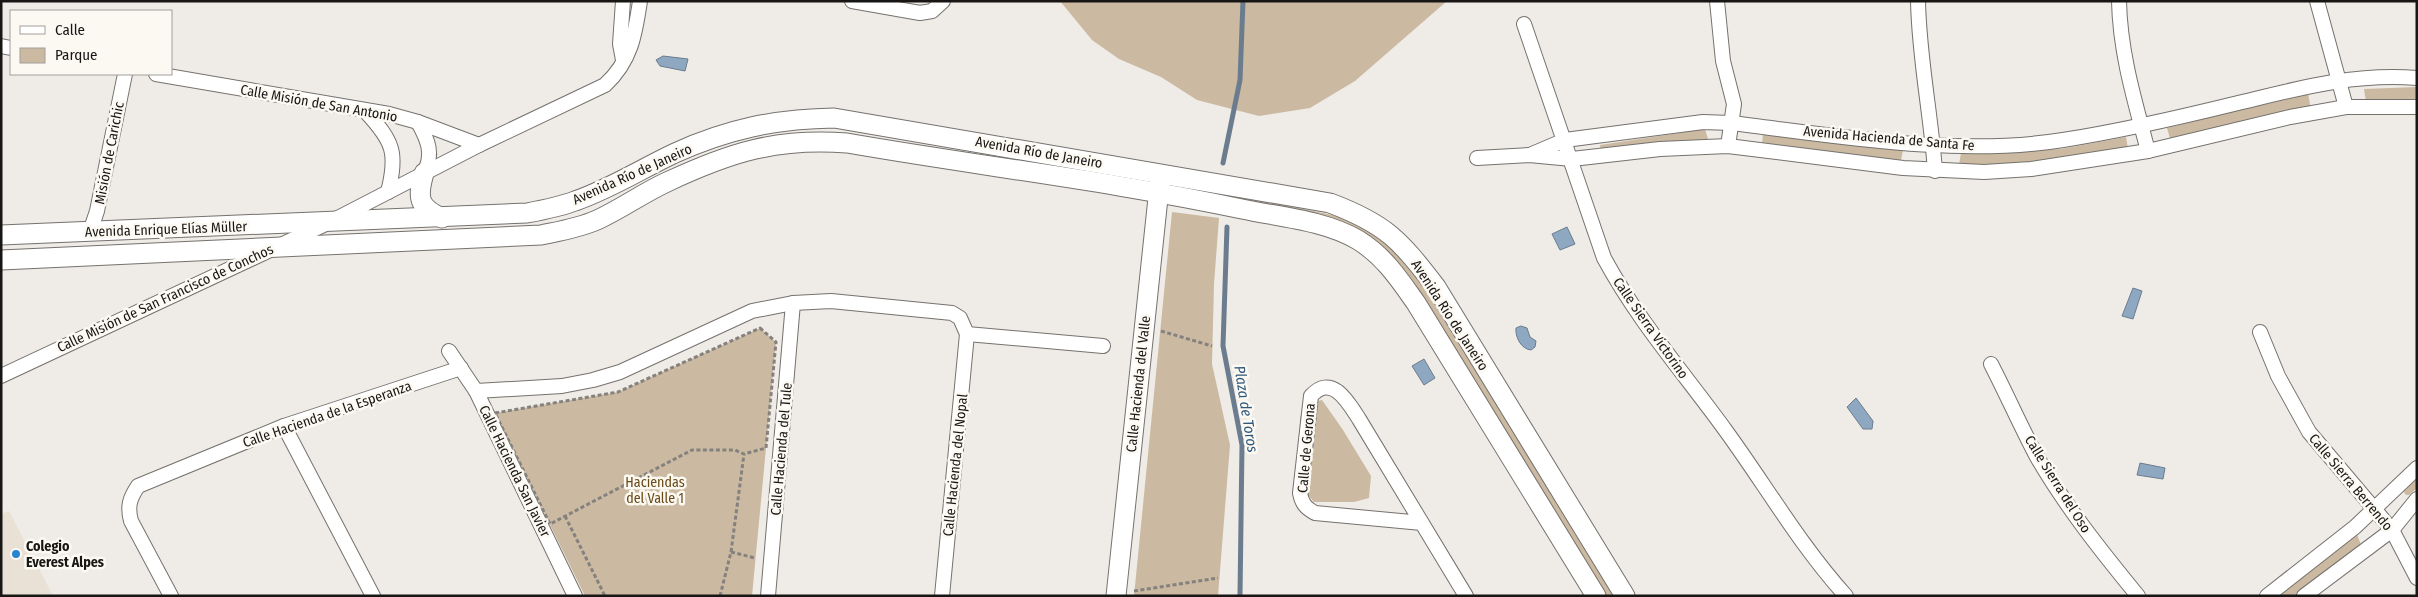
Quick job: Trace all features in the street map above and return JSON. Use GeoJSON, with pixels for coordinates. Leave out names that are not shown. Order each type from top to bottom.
{"type":"FeatureCollection","features":[{"type":"Feature","properties":{"kind":"main road","name":"Avenida Río de Janeiro"},"geometry":{"type":"LineString","coordinates":[[330,222],[527,214],[556,207],[601,190],[676,153],[731,132],[767,122],[834,118],[1161,172],[1330,203],[1362,215],[1382,227],[1406,248],[1436,287],[1625,596]]}},
{"type":"Feature","properties":{"kind":"main road","name":"Avenida Río de Janeiro"},"geometry":{"type":"LineString","coordinates":[[272,248],[542,235],[574,229],[597,220],[667,182],[739,152],[792,142],[847,143],[1158,192],[1336,230],[1356,240],[1387,263],[1416,303],[1596,596]]}},
{"type":"Feature","properties":{"kind":"main road","name":"Calle Hacienda del Valle"},"geometry":{"type":"LineString","coordinates":[[1125,593],[1161,172]]}},
{"type":"Feature","properties":{"kind":"main road"},"geometry":{"type":"LineString","coordinates":[[424,173],[420,190],[422,203],[427,210],[442,218]]}},
{"type":"Feature","properties":{"kind":"main road","name":"Avenida Enrique Elías Müller"},"geometry":{"type":"LineString","coordinates":[[1,235],[330,222]]}},
{"type":"Feature","properties":{"kind":"main road","name":"Avenida Enrique Elías Müller"},"geometry":{"type":"LineString","coordinates":[[1,260],[272,248]]}},
{"type":"Feature","properties":{"kind":"street"},"geometry":{"type":"LineString","coordinates":[[623,1],[620,44],[623,60]]}},
{"type":"Feature","properties":{"kind":"street"},"geometry":{"type":"LineString","coordinates":[[330,222],[479,145],[605,85],[619,72],[623,60],[631,51],[635,39],[640,1]]}},
{"type":"Feature","properties":{"kind":"street"},"geometry":{"type":"LineString","coordinates":[[852,1],[920,13],[932,11],[943,1]]}},
{"type":"Feature","properties":{"kind":"street"},"geometry":{"type":"LineString","coordinates":[[1717,1],[1723,61],[1734,104],[1728,146]]}},
{"type":"Feature","properties":{"kind":"street"},"geometry":{"type":"LineString","coordinates":[[1918,1],[1918,25],[1936,171]]}},
{"type":"Feature","properties":{"kind":"street"},"geometry":{"type":"LineString","coordinates":[[2119,1],[2122,46],[2148,152]]}},
{"type":"Feature","properties":{"kind":"street"},"geometry":{"type":"LineString","coordinates":[[2316,1],[2340,79],[2346,107]]}},
{"type":"Feature","properties":{"kind":"street","name":"Calle Sierra Victorino"},"geometry":{"type":"LineString","coordinates":[[1524,24],[1604,258],[1622,292],[1660,345],[1726,430],[1818,565],[1846,596]]}},
{"type":"Feature","properties":{"kind":"street","name":"Misión de Carichic"},"geometry":{"type":"LineString","coordinates":[[90,232],[97,211],[124,75]]}},
{"type":"Feature","properties":{"kind":"street","name":"Calle Misión de San Antonio"},"geometry":{"type":"LineString","coordinates":[[162,75],[366,112],[389,114],[418,122],[479,145]]}},
{"type":"Feature","properties":{"kind":"street","name":"Avenida Hacienda de Santa Fe"},"geometry":{"type":"LineString","coordinates":[[1565,140],[1703,122],[1732,123],[1934,145],[2014,145],[2061,140],[2141,126],[2302,86],[2340,79],[2417,78]]}},
{"type":"Feature","properties":{"kind":"street","name":"Avenida Hacienda de Santa Fe"},"geometry":{"type":"LineString","coordinates":[[1572,160],[1669,148],[1728,146],[1936,171],[1984,172],[2031,169],[2148,152],[2290,117],[2346,107],[2417,107]]}},
{"type":"Feature","properties":{"kind":"street"},"geometry":{"type":"LineString","coordinates":[[366,112],[383,130],[391,147],[394,169],[388,192]]}},
{"type":"Feature","properties":{"kind":"street"},"geometry":{"type":"LineString","coordinates":[[418,122],[429,142],[428,164],[424,173]]}},
{"type":"Feature","properties":{"kind":"street"},"geometry":{"type":"LineString","coordinates":[[1528,155],[1565,140]]}},
{"type":"Feature","properties":{"kind":"street"},"geometry":{"type":"LineString","coordinates":[[1477,158],[1528,155],[1572,160]]}},
{"type":"Feature","properties":{"kind":"street","name":"Calle Misión de San Francisco de Conchos"},"geometry":{"type":"LineString","coordinates":[[1,376],[330,222]]}},
{"type":"Feature","properties":{"kind":"street"},"geometry":{"type":"LineString","coordinates":[[476,391],[562,386],[593,380],[620,372],[752,311],[793,303],[831,301],[952,313],[960,318],[967,334],[1103,346]]}},
{"type":"Feature","properties":{"kind":"street","name":"Calle Hacienda del Tule"},"geometry":{"type":"LineString","coordinates":[[768,596],[793,303]]}},
{"type":"Feature","properties":{"kind":"street","name":"Calle Sierra Berrendo"},"geometry":{"type":"LineString","coordinates":[[2260,332],[2278,376],[2309,432],[2392,530],[2417,578]]}},
{"type":"Feature","properties":{"kind":"street","name":"Calle Hacienda del Nopal"},"geometry":{"type":"LineString","coordinates":[[942,596],[967,334]]}},
{"type":"Feature","properties":{"kind":"street","name":"Calle Hacienda San Javier"},"geometry":{"type":"LineString","coordinates":[[449,351],[476,391],[576,596]]}},
{"type":"Feature","properties":{"kind":"street","name":"Calle Sierra del Oso"},"geometry":{"type":"LineString","coordinates":[[1991,364],[2037,456],[2066,504],[2105,557],[2138,596]]}},
{"type":"Feature","properties":{"kind":"street","name":"Calle Hacienda de la Esperanza"},"geometry":{"type":"LineString","coordinates":[[171,596],[131,521],[128,510],[130,498],[138,486],[284,426],[461,368]]}},
{"type":"Feature","properties":{"kind":"street","name":"Calle de Gerona"},"geometry":{"type":"LineString","coordinates":[[1422,523],[1315,512],[1306,508],[1300,493],[1311,396],[1316,391],[1321,388],[1336,390],[1343,396],[1422,523],[1466,596]]}},
{"type":"Feature","properties":{"kind":"street"},"geometry":{"type":"LineString","coordinates":[[284,426],[373,596]]}},
{"type":"Feature","properties":{"kind":"street"},"geometry":{"type":"LineString","coordinates":[[2267,596],[2376,509],[2417,468]]}},
{"type":"Feature","properties":{"kind":"street"},"geometry":{"type":"LineString","coordinates":[[2304,596],[2392,530],[2417,499]]}},
{"type":"Feature","properties":{"kind":"path"},"geometry":{"type":"LineString","coordinates":[[765,457],[766,448],[776,342],[760,328],[618,392],[495,413],[550,524],[692,450],[736,450],[744,454],[766,448]]}},
{"type":"Feature","properties":{"kind":"path"},"geometry":{"type":"LineString","coordinates":[[1160,331],[1212,346]]}},
{"type":"Feature","properties":{"kind":"path"},"geometry":{"type":"LineString","coordinates":[[720,596],[732,552],[744,454]]}},
{"type":"Feature","properties":{"kind":"path"},"geometry":{"type":"LineString","coordinates":[[565,516],[605,596]]}},
{"type":"Feature","properties":{"kind":"path"},"geometry":{"type":"LineString","coordinates":[[732,552],[755,559],[756,550]]}},
{"type":"Feature","properties":{"kind":"path"},"geometry":{"type":"LineString","coordinates":[[1125,593],[1218,578]]}},
{"type":"Feature","properties":{"kind":"shaded area","name":"Colegio Everest Alpes"},"geometry":{"type":"Polygon","coordinates":[[[1,510],[3,513],[9,511],[53,596],[1,596],[1,510]]]}},
{"type":"Feature","properties":{"kind":"green space"},"geometry":{"type":"Polygon","coordinates":[[[1060,1],[1447,1],[1355,81],[1310,108],[1259,116],[1197,100],[1161,77],[1119,59],[1092,40],[1060,1]]]}},
{"type":"Feature","properties":{"kind":"green space"},"geometry":{"type":"Polygon","coordinates":[[[2417,87],[2417,100],[2366,102],[2364,89],[2417,87]]]}},
{"type":"Feature","properties":{"kind":"green space"},"geometry":{"type":"Polygon","coordinates":[[[2308,93],[2311,110],[2171,142],[2167,128],[2308,93]]]}},
{"type":"Feature","properties":{"kind":"green space"},"geometry":{"type":"Polygon","coordinates":[[[1705,129],[1708,139],[1601,154],[1600,145],[1705,129]]]}},
{"type":"Feature","properties":{"kind":"green space"},"geometry":{"type":"Polygon","coordinates":[[[1763,133],[1903,150],[1901,160],[1762,145],[1763,133]]]}},
{"type":"Feature","properties":{"kind":"green space"},"geometry":{"type":"Polygon","coordinates":[[[2126,137],[2128,149],[2017,164],[1959,165],[1961,153],[2061,149],[2126,137]]]}},
{"type":"Feature","properties":{"kind":"green space"},"geometry":{"type":"Polygon","coordinates":[[[1173,182],[1342,217],[1363,228],[1391,249],[1415,274],[1616,596],[1604,596],[1386,254],[1168,187],[1173,182]]]}},
{"type":"Feature","properties":{"kind":"green space"},"geometry":{"type":"Polygon","coordinates":[[[1172,212],[1219,218],[1214,284],[1212,364],[1230,445],[1218,596],[1134,596],[1172,212]]]}},
{"type":"Feature","properties":{"kind":"green space","name":"Haciendas del Valle 1"},"geometry":{"type":"Polygon","coordinates":[[[760,328],[776,342],[752,596],[585,596],[495,413],[618,392],[760,328]]]}},
{"type":"Feature","properties":{"kind":"green space"},"geometry":{"type":"Polygon","coordinates":[[[1322,400],[1371,476],[1369,498],[1354,502],[1314,502],[1299,484],[1300,417],[1310,403],[1322,400]]]}},
{"type":"Feature","properties":{"kind":"green space"},"geometry":{"type":"Polygon","coordinates":[[[2417,468],[2417,488],[2409,495],[2406,495],[2401,488],[2417,468]]]}},
{"type":"Feature","properties":{"kind":"green space"},"geometry":{"type":"Polygon","coordinates":[[[2357,534],[2361,545],[2295,596],[2271,596],[2357,534]]]}},
{"type":"Feature","properties":{"kind":"water"},"geometry":{"type":"Polygon","coordinates":[[[663,56],[688,59],[685,71],[660,66],[656,60],[663,56]]]}},
{"type":"Feature","properties":{"kind":"water"},"geometry":{"type":"Polygon","coordinates":[[[1567,227],[1575,244],[1560,250],[1552,234],[1567,227]]]}},
{"type":"Feature","properties":{"kind":"water"},"geometry":{"type":"Polygon","coordinates":[[[2133,288],[2142,291],[2133,319],[2122,316],[2133,288]]]}},
{"type":"Feature","properties":{"kind":"water"},"geometry":{"type":"Polygon","coordinates":[[[1521,326],[1527,328],[1530,337],[1536,341],[1535,347],[1531,350],[1524,347],[1518,339],[1516,328],[1521,326]]]}},
{"type":"Feature","properties":{"kind":"water"},"geometry":{"type":"Polygon","coordinates":[[[1424,359],[1435,378],[1424,385],[1412,366],[1424,359]]]}},
{"type":"Feature","properties":{"kind":"water"},"geometry":{"type":"Polygon","coordinates":[[[1856,398],[1873,421],[1872,429],[1863,429],[1847,407],[1856,398]]]}},
{"type":"Feature","properties":{"kind":"water"},"geometry":{"type":"Polygon","coordinates":[[[2140,463],[2165,468],[2163,479],[2137,475],[2140,463]]]}},
{"type":"Feature","properties":{"kind":"waterway","name":"Plaza de Toros"},"geometry":{"type":"LineString","coordinates":[[1223,163],[1240,80],[1243,1]]}},
{"type":"Feature","properties":{"kind":"waterway","name":"Plaza de Toros"},"geometry":{"type":"LineString","coordinates":[[1227,227],[1223,346],[1242,445],[1240,596]]}},
{"type":"Feature","properties":{"kind":"place","name":"Colegio Everest Alpes"},"geometry":{"type":"Point","coordinates":[16,554]}}]}
